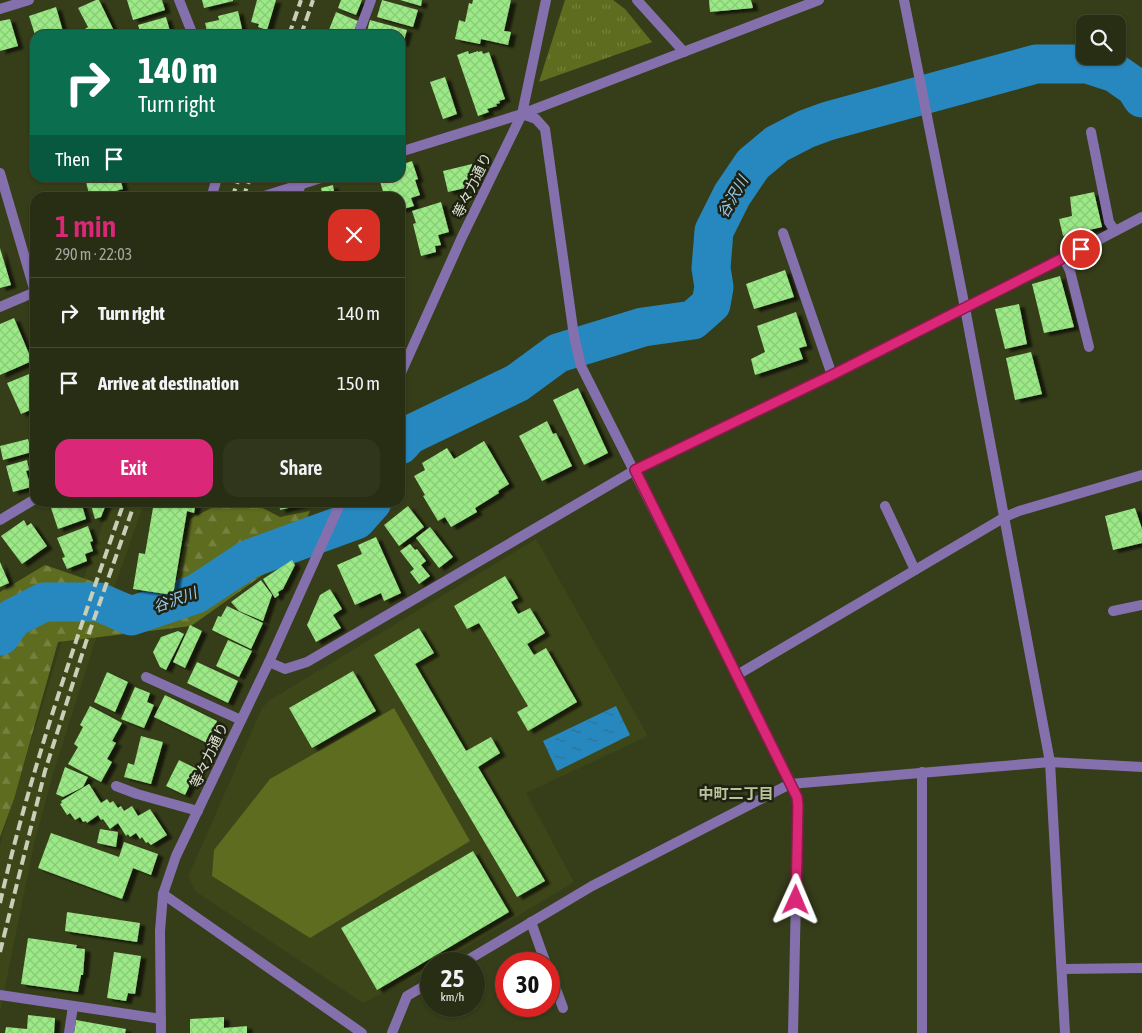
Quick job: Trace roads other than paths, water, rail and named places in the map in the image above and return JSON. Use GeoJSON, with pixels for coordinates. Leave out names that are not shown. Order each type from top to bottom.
{"type":"FeatureCollection","features":[{"type":"Feature","properties":{"kind":"street"},"geometry":{"type":"LineString","coordinates":[[0,9],[29,0]]}},
{"type":"Feature","properties":{"kind":"street"},"geometry":{"type":"LineString","coordinates":[[179,0],[191,30]]}},
{"type":"Feature","properties":{"kind":"street"},"geometry":{"type":"LineString","coordinates":[[360,30],[371,0]]}},
{"type":"Feature","properties":{"kind":"street","name":"等々力通り"},"geometry":{"type":"LineString","coordinates":[[405,364],[462,237],[522,114],[546,0]]}},
{"type":"Feature","properties":{"kind":"street"},"geometry":{"type":"LineString","coordinates":[[637,0],[684,52]]}},
{"type":"Feature","properties":{"kind":"street"},"geometry":{"type":"LineString","coordinates":[[405,150],[522,114],[819,0]]}},
{"type":"Feature","properties":{"kind":"street"},"geometry":{"type":"LineString","coordinates":[[904,0],[965,308],[1050,762],[1065,1033]]}},
{"type":"Feature","properties":{"kind":"street"},"geometry":{"type":"LineString","coordinates":[[522,114],[536,119],[545,129],[574,336],[581,366],[738,674],[797,797],[793,1033]]}},
{"type":"Feature","properties":{"kind":"street"},"geometry":{"type":"LineString","coordinates":[[1091,132],[1110,222],[1115,232]]}},
{"type":"Feature","properties":{"kind":"street"},"geometry":{"type":"LineString","coordinates":[[0,173],[30,275]]}},
{"type":"Feature","properties":{"kind":"street"},"geometry":{"type":"LineString","coordinates":[[276,192],[308,182]]}},
{"type":"Feature","properties":{"kind":"street"},"geometry":{"type":"LineString","coordinates":[[298,192],[301,184]]}},
{"type":"Feature","properties":{"kind":"street"},"geometry":{"type":"LineString","coordinates":[[269,662],[285,669],[307,662],[635,470],[832,375],[1142,218]]}},
{"type":"Feature","properties":{"kind":"street"},"geometry":{"type":"LineString","coordinates":[[783,233],[832,375]]}},
{"type":"Feature","properties":{"kind":"street"},"geometry":{"type":"LineString","coordinates":[[1064,258],[1070,272],[1089,347]]}},
{"type":"Feature","properties":{"kind":"street"},"geometry":{"type":"LineString","coordinates":[[0,307],[30,294]]}},
{"type":"Feature","properties":{"kind":"street"},"geometry":{"type":"LineString","coordinates":[[738,674],[1005,517],[1019,511],[1142,475]]}},
{"type":"Feature","properties":{"kind":"street"},"geometry":{"type":"LineString","coordinates":[[0,520],[30,501]]}},
{"type":"Feature","properties":{"kind":"street"},"geometry":{"type":"LineString","coordinates":[[885,506],[915,570]]}},
{"type":"Feature","properties":{"kind":"street","name":"等々力通り"},"geometry":{"type":"LineString","coordinates":[[161,1033],[160,930],[163,894],[176,856],[269,662],[339,507]]}},
{"type":"Feature","properties":{"kind":"street"},"geometry":{"type":"LineString","coordinates":[[1113,611],[1142,605]]}},
{"type":"Feature","properties":{"kind":"street"},"geometry":{"type":"LineString","coordinates":[[146,677],[241,720]]}},
{"type":"Feature","properties":{"kind":"street"},"geometry":{"type":"LineString","coordinates":[[481,952],[592,886],[790,784],[1050,762],[1142,767]]}},
{"type":"Feature","properties":{"kind":"street"},"geometry":{"type":"LineString","coordinates":[[922,772],[922,1033]]}},
{"type":"Feature","properties":{"kind":"street"},"geometry":{"type":"LineString","coordinates":[[116,786],[137,794],[198,811]]}},
{"type":"Feature","properties":{"kind":"street"},"geometry":{"type":"LineString","coordinates":[[163,894],[362,1033]]}},
{"type":"Feature","properties":{"kind":"street"},"geometry":{"type":"LineString","coordinates":[[531,922],[542,952]]}},
{"type":"Feature","properties":{"kind":"street"},"geometry":{"type":"LineString","coordinates":[[1062,969],[1142,968]]}},
{"type":"Feature","properties":{"kind":"street"},"geometry":{"type":"LineString","coordinates":[[392,1033],[407,996],[420,988]]}},
{"type":"Feature","properties":{"kind":"street"},"geometry":{"type":"LineString","coordinates":[[0,995],[161,1019]]}},
{"type":"Feature","properties":{"kind":"street"},"geometry":{"type":"LineString","coordinates":[[560,1000],[563,1008]]}},
{"type":"Feature","properties":{"kind":"street"},"geometry":{"type":"LineString","coordinates":[[69,1033],[73,1006]]}},
{"type":"Feature","properties":{"kind":"water"},"geometry":{"type":"Polygon","coordinates":[[[616,706],[630,735],[557,771],[543,741],[616,706]]]}},
{"type":"Feature","properties":{"kind":"waterway","name":"谷沢川"},"geometry":{"type":"LineString","coordinates":[[405,439],[409,435],[517,383],[558,353],[643,327],[693,320],[711,304],[714,287],[711,268],[714,231],[732,195],[753,164],[777,144],[806,129],[828,121],[1036,64],[1087,64],[1115,73],[1135,87],[1142,98]]}},
{"type":"Feature","properties":{"kind":"waterway","name":"谷沢川"},"geometry":{"type":"LineString","coordinates":[[0,636],[13,618],[44,602],[99,602],[131,616],[196,594],[249,559],[356,520],[368,507]]}},
{"type":"Feature","properties":{"kind":"railway"},"geometry":{"type":"LineString","coordinates":[[291,30],[301,0]]}},
{"type":"Feature","properties":{"kind":"railway"},"geometry":{"type":"LineString","coordinates":[[303,30],[313,0]]}},
{"type":"Feature","properties":{"kind":"railway"},"geometry":{"type":"LineString","coordinates":[[234,192],[238,182]]}},
{"type":"Feature","properties":{"kind":"railway"},"geometry":{"type":"LineString","coordinates":[[245,192],[249,182]]}},
{"type":"Feature","properties":{"kind":"railway"},"geometry":{"type":"LineString","coordinates":[[0,903],[12,852],[41,751],[122,507]]}},
{"type":"Feature","properties":{"kind":"railway"},"geometry":{"type":"LineString","coordinates":[[0,952],[45,771],[86,642],[133,507]]}},
{"type":"Feature","properties":{"kind":"district","name":"中町二丁目"},"geometry":{"type":"Point","coordinates":[736,794]}}]}
